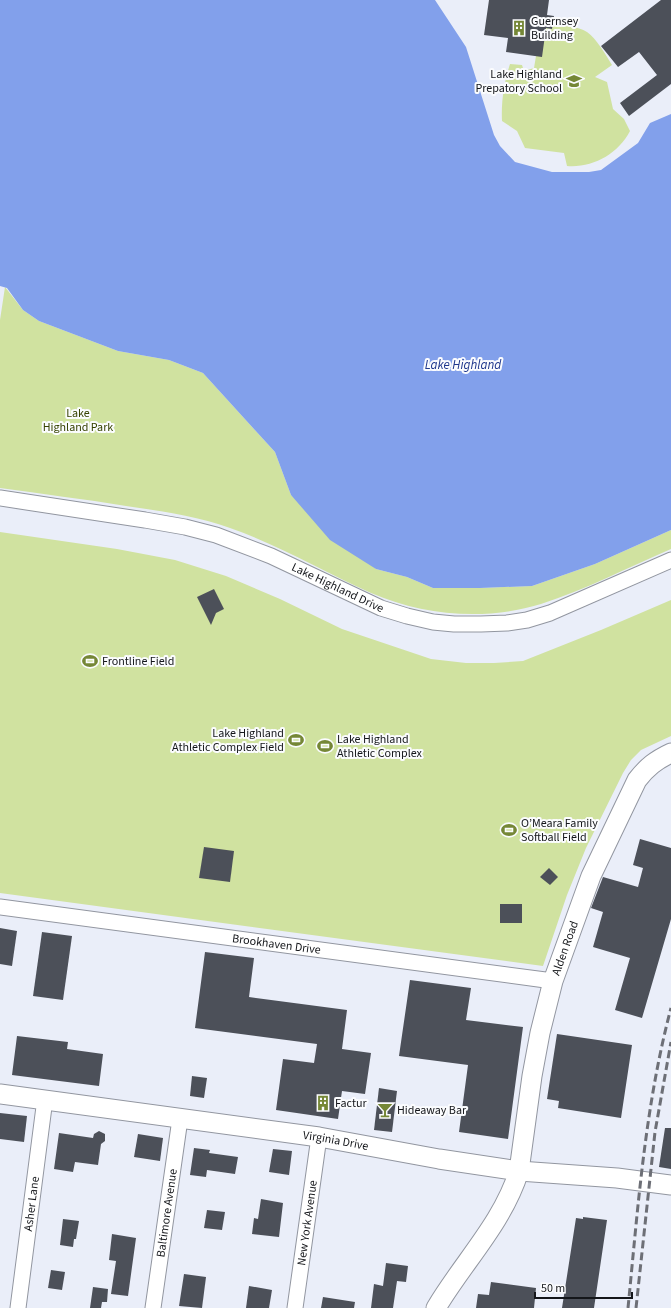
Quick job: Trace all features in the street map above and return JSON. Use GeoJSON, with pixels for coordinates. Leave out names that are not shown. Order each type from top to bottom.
{"type":"FeatureCollection","features":[{"type":"Feature","properties":{"kind":"street","name":"Lake Highland Drive"},"geometry":{"type":"LineString","coordinates":[[0,498],[145,520],[185,527],[216,535],[271,556],[381,608],[433,622],[454,624],[507,623],[527,620],[550,613],[671,560]]}},
{"type":"Feature","properties":{"kind":"street","name":"Alden Road"},"geometry":{"type":"LineString","coordinates":[[436,1308],[489,1232],[514,1186],[519,1171],[540,1033],[553,980],[590,876],[637,780],[647,767],[663,756],[671,753]]}},
{"type":"Feature","properties":{"kind":"street","name":"Brookhaven Drive"},"geometry":{"type":"LineString","coordinates":[[0,907],[553,980]]}},
{"type":"Feature","properties":{"kind":"street","name":"Virginia Drive"},"geometry":{"type":"LineString","coordinates":[[0,1094],[319,1137],[439,1159],[519,1171],[617,1178],[671,1185]]}},
{"type":"Feature","properties":{"kind":"street","name":"Asher Lane"},"geometry":{"type":"LineString","coordinates":[[18,1308],[44,1099]]}},
{"type":"Feature","properties":{"kind":"street","name":"Baltimore Avenue"},"geometry":{"type":"LineString","coordinates":[[153,1308],[180,1119]]}},
{"type":"Feature","properties":{"kind":"street","name":"New York Avenue"},"geometry":{"type":"LineString","coordinates":[[295,1308],[319,1137]]}},
{"type":"Feature","properties":{"kind":"green space"},"geometry":{"type":"Polygon","coordinates":[[[553,24],[575,27],[583,30],[594,38],[601,47],[612,65],[595,77],[607,82],[613,109],[624,119],[630,131],[612,153],[586,165],[567,166],[564,153],[525,148],[517,131],[502,121],[503,92],[510,64],[522,65],[524,71],[534,68],[536,56],[546,28],[552,29],[553,24]]]}},
{"type":"Feature","properties":{"kind":"green space","name":"Lake Highland Park"},"geometry":{"type":"Polygon","coordinates":[[[5,287],[23,310],[39,321],[118,351],[169,360],[203,373],[275,452],[291,495],[376,569],[407,577],[433,588],[532,586],[595,564],[671,530],[671,549],[590,585],[541,604],[499,613],[455,614],[412,607],[391,601],[353,585],[266,542],[204,520],[178,514],[0,488],[0,320],[5,287]]]}},
{"type":"Feature","properties":{"kind":"green space","name":"Lake Highland Athletic Complex"},"geometry":{"type":"Polygon","coordinates":[[[0,532],[117,549],[175,560],[226,576],[280,599],[342,629],[431,659],[466,663],[523,661],[671,600],[671,736],[641,750],[631,760],[623,773],[586,848],[567,895],[543,966],[0,893],[0,532]]]}},
{"type":"Feature","properties":{"kind":"water","name":"Lake Highland"},"geometry":{"type":"Polygon","coordinates":[[[0,0],[435,0],[466,47],[494,135],[500,146],[515,162],[552,172],[589,172],[601,170],[638,143],[650,123],[671,114],[671,530],[595,564],[532,586],[433,588],[407,577],[376,569],[330,540],[291,495],[275,452],[203,373],[169,360],[118,351],[39,321],[23,310],[7,288],[0,286],[0,0]]]}},
{"type":"Feature","properties":{"kind":"building","name":"Guernsey Building"},"geometry":{"type":"Polygon","coordinates":[[[489,0],[549,0],[547,15],[554,16],[552,29],[546,28],[542,57],[506,52],[508,38],[484,35],[489,0]]]}},
{"type":"Feature","properties":{"kind":"building"},"geometry":{"type":"Polygon","coordinates":[[[661,0],[671,0],[671,84],[629,116],[620,103],[657,75],[639,52],[618,67],[601,46],[661,0]]]}},
{"type":"Feature","properties":{"kind":"building"},"geometry":{"type":"Polygon","coordinates":[[[214,589],[224,609],[216,613],[211,625],[197,597],[214,589]]]}},
{"type":"Feature","properties":{"kind":"building"},"geometry":{"type":"Polygon","coordinates":[[[640,839],[671,848],[671,919],[642,1018],[615,1010],[630,958],[593,947],[603,912],[591,908],[603,877],[638,887],[643,868],[633,865],[640,839]]]}},
{"type":"Feature","properties":{"kind":"building"},"geometry":{"type":"Polygon","coordinates":[[[204,847],[234,851],[230,882],[199,878],[204,847]]]}},
{"type":"Feature","properties":{"kind":"building"},"geometry":{"type":"Polygon","coordinates":[[[549,868],[558,877],[550,885],[540,877],[549,868]]]}},
{"type":"Feature","properties":{"kind":"building"},"geometry":{"type":"Polygon","coordinates":[[[500,904],[522,904],[522,923],[500,923],[500,904]]]}},
{"type":"Feature","properties":{"kind":"building"},"geometry":{"type":"Polygon","coordinates":[[[0,928],[17,931],[12,966],[0,964],[0,928]]]}},
{"type":"Feature","properties":{"kind":"building"},"geometry":{"type":"Polygon","coordinates":[[[42,932],[72,936],[63,1000],[33,996],[42,932]]]}},
{"type":"Feature","properties":{"kind":"building"},"geometry":{"type":"Polygon","coordinates":[[[205,952],[254,958],[249,997],[347,1010],[342,1049],[371,1053],[365,1094],[342,1091],[338,1119],[276,1110],[283,1059],[314,1063],[317,1044],[195,1028],[205,952]]]}},
{"type":"Feature","properties":{"kind":"building"},"geometry":{"type":"Polygon","coordinates":[[[410,980],[471,988],[466,1020],[523,1027],[508,1139],[459,1132],[468,1065],[399,1056],[410,980]]]}},
{"type":"Feature","properties":{"kind":"building"},"geometry":{"type":"Polygon","coordinates":[[[557,1034],[632,1045],[621,1118],[558,1108],[559,1101],[547,1099],[557,1034]]]}},
{"type":"Feature","properties":{"kind":"building"},"geometry":{"type":"Polygon","coordinates":[[[17,1036],[68,1042],[67,1049],[103,1054],[99,1086],[12,1075],[17,1036]]]}},
{"type":"Feature","properties":{"kind":"building"},"geometry":{"type":"Polygon","coordinates":[[[192,1076],[207,1078],[204,1098],[190,1096],[192,1076]]]}},
{"type":"Feature","properties":{"kind":"building","name":"Hideaway Bar"},"geometry":{"type":"Polygon","coordinates":[[[379,1088],[397,1091],[392,1132],[374,1130],[379,1088]]]}},
{"type":"Feature","properties":{"kind":"building"},"geometry":{"type":"Polygon","coordinates":[[[0,1113],[27,1116],[24,1142],[0,1139],[0,1113]]]}},
{"type":"Feature","properties":{"kind":"building"},"geometry":{"type":"Polygon","coordinates":[[[665,1128],[671,1128],[671,1169],[659,1167],[665,1128]]]}},
{"type":"Feature","properties":{"kind":"building"},"geometry":{"type":"Polygon","coordinates":[[[99,1131],[105,1134],[105,1141],[101,1144],[98,1165],[75,1162],[73,1172],[54,1169],[59,1133],[93,1138],[94,1134],[99,1131]]]}},
{"type":"Feature","properties":{"kind":"building"},"geometry":{"type":"Polygon","coordinates":[[[138,1134],[163,1138],[160,1161],[134,1157],[138,1134]]]}},
{"type":"Feature","properties":{"kind":"building"},"geometry":{"type":"Polygon","coordinates":[[[194,1148],[210,1150],[209,1153],[238,1157],[235,1174],[207,1170],[206,1177],[190,1175],[194,1148]]]}},
{"type":"Feature","properties":{"kind":"building"},"geometry":{"type":"Polygon","coordinates":[[[273,1149],[292,1151],[289,1175],[269,1172],[273,1149]]]}},
{"type":"Feature","properties":{"kind":"building"},"geometry":{"type":"Polygon","coordinates":[[[261,1199],[283,1203],[279,1237],[252,1234],[254,1218],[258,1219],[261,1199]]]}},
{"type":"Feature","properties":{"kind":"building"},"geometry":{"type":"Polygon","coordinates":[[[207,1210],[225,1212],[222,1230],[204,1228],[207,1210]]]}},
{"type":"Feature","properties":{"kind":"building"},"geometry":{"type":"Polygon","coordinates":[[[583,1217],[607,1220],[594,1308],[562,1308],[576,1218],[583,1219],[583,1217]]]}},
{"type":"Feature","properties":{"kind":"building"},"geometry":{"type":"Polygon","coordinates":[[[63,1219],[79,1221],[73,1247],[60,1245],[63,1219]]]}},
{"type":"Feature","properties":{"kind":"building"},"geometry":{"type":"Polygon","coordinates":[[[112,1234],[136,1238],[128,1296],[111,1294],[116,1261],[109,1260],[112,1234]]]}},
{"type":"Feature","properties":{"kind":"building"},"geometry":{"type":"Polygon","coordinates":[[[386,1263],[408,1266],[406,1282],[397,1281],[393,1308],[371,1308],[374,1284],[383,1286],[386,1263]]]}},
{"type":"Feature","properties":{"kind":"building"},"geometry":{"type":"Polygon","coordinates":[[[51,1270],[65,1272],[62,1290],[48,1288],[51,1270]]]}},
{"type":"Feature","properties":{"kind":"building"},"geometry":{"type":"Polygon","coordinates":[[[184,1274],[206,1277],[202,1308],[179,1306],[184,1274]]]}},
{"type":"Feature","properties":{"kind":"building"},"geometry":{"type":"Polygon","coordinates":[[[491,1282],[536,1288],[534,1308],[476,1308],[478,1294],[489,1295],[491,1282]]]}},
{"type":"Feature","properties":{"kind":"building"},"geometry":{"type":"Polygon","coordinates":[[[249,1286],[272,1290],[269,1308],[246,1308],[249,1286]]]}},
{"type":"Feature","properties":{"kind":"building"},"geometry":{"type":"Polygon","coordinates":[[[93,1287],[108,1289],[107,1302],[102,1302],[101,1308],[90,1308],[93,1287]]]}},
{"type":"Feature","properties":{"kind":"building"},"geometry":{"type":"Polygon","coordinates":[[[323,1297],[355,1302],[354,1308],[321,1308],[323,1297]]]}},
{"type":"Feature","properties":{"kind":"railway"},"geometry":{"type":"LineString","coordinates":[[628,1308],[639,1195],[649,1119],[662,1045],[671,1008]]}},
{"type":"Feature","properties":{"kind":"railway"},"geometry":{"type":"LineString","coordinates":[[636,1308],[655,1132],[671,1042]]}},
{"type":"Feature","properties":{"kind":"place","name":"Guernsey Building"},"geometry":{"type":"Point","coordinates":[519,28]}},
{"type":"Feature","properties":{"kind":"place","name":"Lake Highland Prepatory School"},"geometry":{"type":"Point","coordinates":[574,81]}},
{"type":"Feature","properties":{"kind":"place","name":"Frontline Field"},"geometry":{"type":"Point","coordinates":[90,661]}},
{"type":"Feature","properties":{"kind":"place","name":"Lake Highland Athletic Complex Field"},"geometry":{"type":"Point","coordinates":[296,740]}},
{"type":"Feature","properties":{"kind":"place","name":"Lake Highland Athletic Complex"},"geometry":{"type":"Point","coordinates":[325,746]}},
{"type":"Feature","properties":{"kind":"place","name":"O’Meara Family Softball Field"},"geometry":{"type":"Point","coordinates":[509,830]}},
{"type":"Feature","properties":{"kind":"place","name":"Factur"},"geometry":{"type":"Point","coordinates":[323,1103]}},
{"type":"Feature","properties":{"kind":"place","name":"Hideaway Bar"},"geometry":{"type":"Point","coordinates":[385,1110]}}]}
